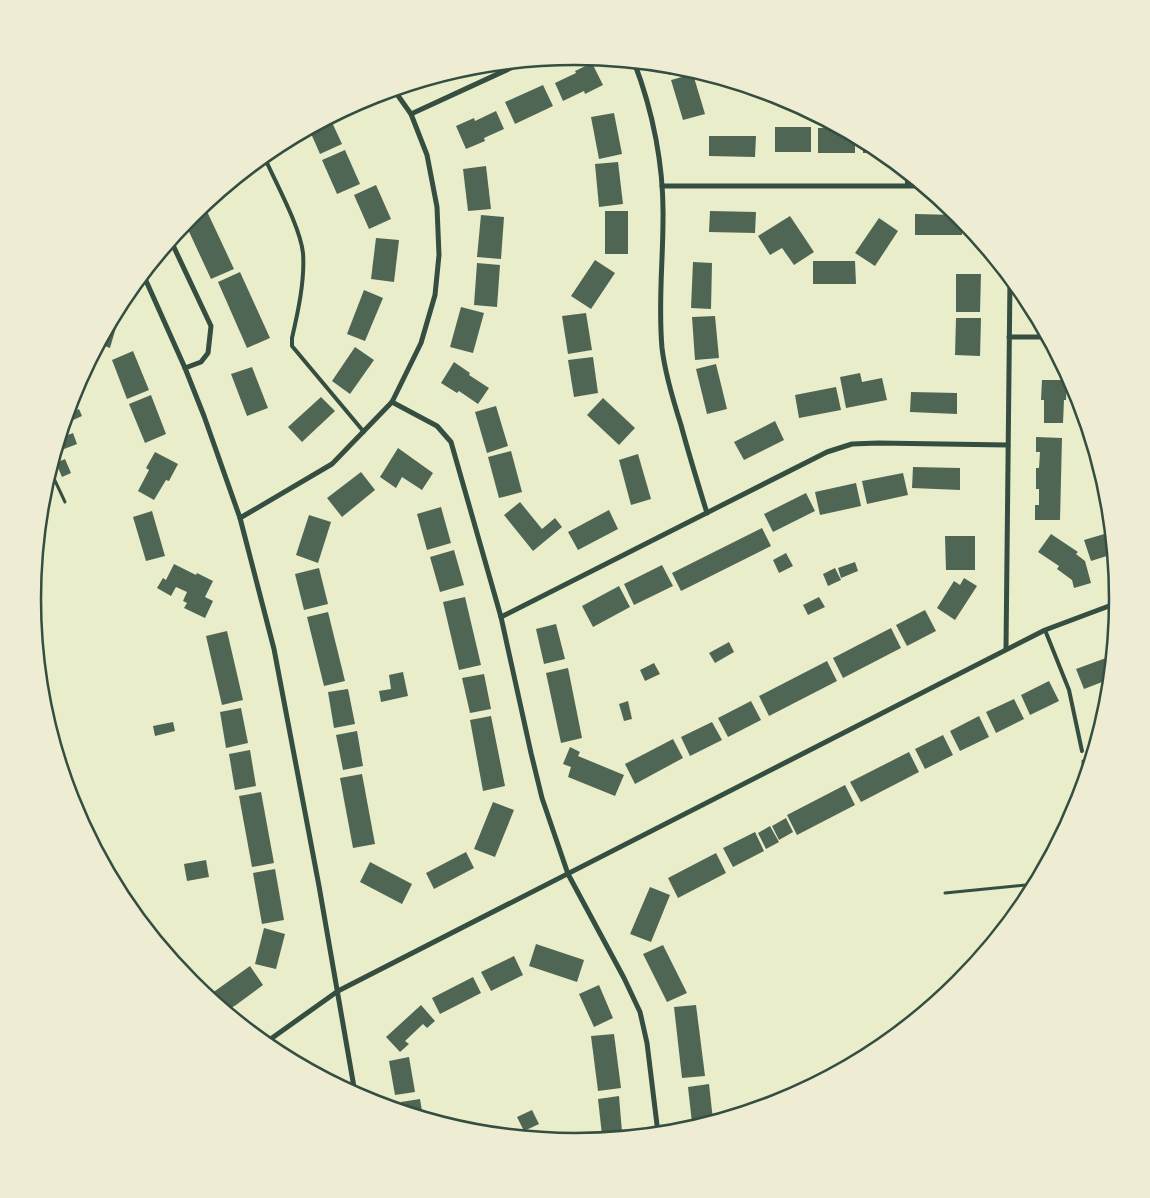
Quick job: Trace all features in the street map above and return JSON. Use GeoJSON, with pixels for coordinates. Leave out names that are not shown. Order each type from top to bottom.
{"type":"FeatureCollection","features":[{"type":"Feature","properties":{"kind":"street"},"geometry":{"type":"LineString","coordinates":[[636,69],[650,115],[659,156],[662,186],[663,218],[660,313],[663,351],[671,394],[707,513]]}},
{"type":"Feature","properties":{"kind":"street"},"geometry":{"type":"LineString","coordinates":[[411,114],[507,70]]}},
{"type":"Feature","properties":{"kind":"street"},"geometry":{"type":"LineString","coordinates":[[240,518],[332,464],[392,402],[421,343],[434,295],[439,255],[437,207],[426,156],[411,114],[398,96]]}},
{"type":"Feature","properties":{"kind":"street"},"geometry":{"type":"LineString","coordinates":[[662,186],[912,186]]}},
{"type":"Feature","properties":{"kind":"street"},"geometry":{"type":"LineString","coordinates":[[174,247],[211,326],[208,353],[201,362],[185,368]]}},
{"type":"Feature","properties":{"kind":"street"},"geometry":{"type":"LineString","coordinates":[[146,282],[185,368],[240,518],[274,649],[354,1084]]}},
{"type":"Feature","properties":{"kind":"street"},"geometry":{"type":"LineString","coordinates":[[1006,649],[1010,290]]}},
{"type":"Feature","properties":{"kind":"street"},"geometry":{"type":"LineString","coordinates":[[1010,337],[1040,337]]}},
{"type":"Feature","properties":{"kind":"street"},"geometry":{"type":"LineString","coordinates":[[392,402],[438,426],[451,442],[502,617],[530,753],[542,798],[568,874],[640,1012],[647,1042],[657,1126]]}},
{"type":"Feature","properties":{"kind":"street"},"geometry":{"type":"LineString","coordinates":[[502,617],[827,452],[852,444],[878,442],[1008,446]]}},
{"type":"Feature","properties":{"kind":"street"},"geometry":{"type":"LineString","coordinates":[[272,1038],[338,991],[1006,649],[1045,630],[1109,606]]}},
{"type":"Feature","properties":{"kind":"lane"},"geometry":{"type":"LineString","coordinates":[[267,163],[292,219],[303,252],[301,282],[292,346],[364,432]]}},
{"type":"Feature","properties":{"kind":"lane"},"geometry":{"type":"LineString","coordinates":[[907,182],[907,186]]}},
{"type":"Feature","properties":{"kind":"lane"},"geometry":{"type":"LineString","coordinates":[[1045,630],[1069,690],[1082,751]]}},
{"type":"Feature","properties":{"kind":"path"},"geometry":{"type":"LineString","coordinates":[[55,481],[65,502]]}},
{"type":"Feature","properties":{"kind":"path"},"geometry":{"type":"LineString","coordinates":[[1082,751],[1083,762]]}},
{"type":"Feature","properties":{"kind":"path"},"geometry":{"type":"LineString","coordinates":[[945,892],[1026,885]]}},
{"type":"Feature","properties":{"kind":"building"},"geometry":{"type":"Polygon","coordinates":[[[587,65],[593,66],[603,85],[585,94],[584,91],[563,101],[555,83],[576,73],[575,71],[587,65]]]}},
{"type":"Feature","properties":{"kind":"building"},"geometry":{"type":"Polygon","coordinates":[[[683,77],[695,79],[705,114],[683,120],[671,80],[683,77]]]}},
{"type":"Feature","properties":{"kind":"building"},"geometry":{"type":"Polygon","coordinates":[[[543,85],[553,106],[515,124],[505,102],[543,85]]]}},
{"type":"Feature","properties":{"kind":"building"},"geometry":{"type":"Polygon","coordinates":[[[496,111],[504,129],[484,138],[485,141],[466,149],[456,126],[474,118],[475,121],[496,111]]]}},
{"type":"Feature","properties":{"kind":"building"},"geometry":{"type":"Polygon","coordinates":[[[614,113],[622,154],[599,159],[591,117],[614,113]]]}},
{"type":"Feature","properties":{"kind":"building"},"geometry":{"type":"Polygon","coordinates":[[[333,124],[342,144],[320,154],[312,135],[333,124]]]}},
{"type":"Feature","properties":{"kind":"building"},"geometry":{"type":"Polygon","coordinates":[[[775,127],[811,127],[811,152],[775,152],[775,127]]]}},
{"type":"Feature","properties":{"kind":"building"},"geometry":{"type":"Polygon","coordinates":[[[818,128],[826,128],[855,145],[855,153],[818,153],[818,128]]]}},
{"type":"Feature","properties":{"kind":"building"},"geometry":{"type":"Polygon","coordinates":[[[709,136],[756,136],[755,157],[709,156],[709,136]]]}},
{"type":"Feature","properties":{"kind":"building"},"geometry":{"type":"Polygon","coordinates":[[[345,150],[360,184],[337,194],[322,160],[345,150]]]}},
{"type":"Feature","properties":{"kind":"building"},"geometry":{"type":"Polygon","coordinates":[[[618,162],[623,204],[599,207],[595,164],[618,162]]]}},
{"type":"Feature","properties":{"kind":"building"},"geometry":{"type":"Polygon","coordinates":[[[486,166],[491,209],[468,211],[463,169],[486,166]]]}},
{"type":"Feature","properties":{"kind":"building"},"geometry":{"type":"Polygon","coordinates":[[[376,185],[391,219],[369,229],[354,195],[376,185]]]}},
{"type":"Feature","properties":{"kind":"building"},"geometry":{"type":"Polygon","coordinates":[[[605,211],[628,211],[628,254],[605,254],[605,211]]]}},
{"type":"Feature","properties":{"kind":"building"},"geometry":{"type":"Polygon","coordinates":[[[710,211],[756,212],[755,233],[709,232],[710,211]]]}},
{"type":"Feature","properties":{"kind":"building"},"geometry":{"type":"Polygon","coordinates":[[[208,213],[234,269],[211,279],[189,231],[208,213]]]}},
{"type":"Feature","properties":{"kind":"building"},"geometry":{"type":"Polygon","coordinates":[[[915,214],[944,215],[962,233],[962,235],[915,235],[915,214]]]}},
{"type":"Feature","properties":{"kind":"building"},"geometry":{"type":"Polygon","coordinates":[[[481,215],[504,217],[501,259],[477,257],[481,215]]]}},
{"type":"Feature","properties":{"kind":"building"},"geometry":{"type":"Polygon","coordinates":[[[790,216],[814,252],[794,265],[782,248],[770,255],[758,236],[790,216]]]}},
{"type":"Feature","properties":{"kind":"building"},"geometry":{"type":"Polygon","coordinates":[[[879,218],[898,231],[875,266],[855,253],[879,218]]]}},
{"type":"Feature","properties":{"kind":"building"},"geometry":{"type":"Polygon","coordinates":[[[376,238],[399,240],[394,282],[371,279],[376,238]]]}},
{"type":"Feature","properties":{"kind":"building"},"geometry":{"type":"Polygon","coordinates":[[[595,260],[615,273],[591,309],[571,296],[595,260]]]}},
{"type":"Feature","properties":{"kind":"building"},"geometry":{"type":"Polygon","coordinates":[[[813,261],[855,261],[856,284],[813,284],[813,261]]]}},
{"type":"Feature","properties":{"kind":"building"},"geometry":{"type":"Polygon","coordinates":[[[693,262],[712,263],[711,309],[691,308],[693,262]]]}},
{"type":"Feature","properties":{"kind":"building"},"geometry":{"type":"Polygon","coordinates":[[[477,263],[500,265],[497,307],[474,305],[477,263]]]}},
{"type":"Feature","properties":{"kind":"building"},"geometry":{"type":"Polygon","coordinates":[[[240,272],[270,338],[247,348],[218,282],[240,272]]]}},
{"type":"Feature","properties":{"kind":"building"},"geometry":{"type":"Polygon","coordinates":[[[956,274],[981,274],[980,312],[956,312],[956,274]]]}},
{"type":"Feature","properties":{"kind":"building"},"geometry":{"type":"Polygon","coordinates":[[[364,290],[383,298],[365,341],[347,334],[364,290]]]}},
{"type":"Feature","properties":{"kind":"building"},"geometry":{"type":"Polygon","coordinates":[[[461,307],[484,313],[473,353],[450,347],[461,307]]]}},
{"type":"Feature","properties":{"kind":"building"},"geometry":{"type":"Polygon","coordinates":[[[586,313],[592,350],[568,354],[562,316],[586,313]]]}},
{"type":"Feature","properties":{"kind":"building"},"geometry":{"type":"Polygon","coordinates":[[[715,316],[719,358],[695,360],[692,317],[715,316]]]}},
{"type":"Feature","properties":{"kind":"building"},"geometry":{"type":"Polygon","coordinates":[[[956,318],[981,318],[980,356],[955,355],[956,318]]]}},
{"type":"Feature","properties":{"kind":"building"},"geometry":{"type":"Polygon","coordinates":[[[116,327],[110,348],[105,346],[116,327]]]}},
{"type":"Feature","properties":{"kind":"building"},"geometry":{"type":"Polygon","coordinates":[[[355,347],[374,360],[350,394],[332,381],[355,347]]]}},
{"type":"Feature","properties":{"kind":"building"},"geometry":{"type":"Polygon","coordinates":[[[133,351],[149,390],[127,399],[112,360],[133,351]]]}},
{"type":"Feature","properties":{"kind":"building"},"geometry":{"type":"Polygon","coordinates":[[[593,357],[598,393],[574,397],[568,360],[593,357]]]}},
{"type":"Feature","properties":{"kind":"building"},"geometry":{"type":"Polygon","coordinates":[[[454,362],[489,388],[478,404],[459,391],[457,393],[441,383],[454,362]]]}},
{"type":"Feature","properties":{"kind":"building"},"geometry":{"type":"Polygon","coordinates":[[[716,364],[727,409],[707,414],[696,369],[716,364]]]}},
{"type":"Feature","properties":{"kind":"building"},"geometry":{"type":"Polygon","coordinates":[[[252,367],[268,408],[247,416],[231,374],[252,367]]]}},
{"type":"Feature","properties":{"kind":"building"},"geometry":{"type":"Polygon","coordinates":[[[860,373],[862,382],[882,378],[887,400],[846,408],[840,377],[860,373]]]}},
{"type":"Feature","properties":{"kind":"building"},"geometry":{"type":"Polygon","coordinates":[[[1042,380],[1061,380],[1066,391],[1063,423],[1044,423],[1044,400],[1041,400],[1042,380]]]}},
{"type":"Feature","properties":{"kind":"building"},"geometry":{"type":"Polygon","coordinates":[[[836,387],[841,410],[799,418],[795,395],[836,387]]]}},
{"type":"Feature","properties":{"kind":"building"},"geometry":{"type":"Polygon","coordinates":[[[911,392],[957,393],[957,414],[910,412],[911,392]]]}},
{"type":"Feature","properties":{"kind":"building"},"geometry":{"type":"Polygon","coordinates":[[[151,395],[166,434],[145,443],[129,404],[151,395]]]}},
{"type":"Feature","properties":{"kind":"building"},"geometry":{"type":"Polygon","coordinates":[[[321,397],[335,411],[302,442],[288,427],[321,397]]]}},
{"type":"Feature","properties":{"kind":"building"},"geometry":{"type":"Polygon","coordinates":[[[603,398],[635,428],[619,445],[587,415],[603,398]]]}},
{"type":"Feature","properties":{"kind":"building"},"geometry":{"type":"Polygon","coordinates":[[[496,406],[508,446],[487,453],[475,412],[496,406]]]}},
{"type":"Feature","properties":{"kind":"building"},"geometry":{"type":"Polygon","coordinates":[[[79,409],[82,416],[72,420],[76,410],[79,409]]]}},
{"type":"Feature","properties":{"kind":"building"},"geometry":{"type":"Polygon","coordinates":[[[775,421],[784,440],[744,460],[734,442],[775,421]]]}},
{"type":"Feature","properties":{"kind":"building"},"geometry":{"type":"Polygon","coordinates":[[[73,433],[77,444],[63,450],[67,435],[73,433]]]}},
{"type":"Feature","properties":{"kind":"building"},"geometry":{"type":"Polygon","coordinates":[[[1036,437],[1062,438],[1060,520],[1035,520],[1035,505],[1039,505],[1039,489],[1036,489],[1036,468],[1039,468],[1040,452],[1036,452],[1036,437]]]}},
{"type":"Feature","properties":{"kind":"building"},"geometry":{"type":"Polygon","coordinates":[[[398,448],[433,473],[422,490],[402,477],[396,488],[380,477],[398,448]]]}},
{"type":"Feature","properties":{"kind":"building"},"geometry":{"type":"Polygon","coordinates":[[[511,451],[522,492],[499,498],[488,457],[511,451]]]}},
{"type":"Feature","properties":{"kind":"building"},"geometry":{"type":"Polygon","coordinates":[[[155,452],[178,464],[169,481],[166,480],[154,500],[138,491],[149,470],[146,468],[155,452]]]}},
{"type":"Feature","properties":{"kind":"building"},"geometry":{"type":"Polygon","coordinates":[[[638,454],[651,499],[631,505],[619,460],[638,454]]]}},
{"type":"Feature","properties":{"kind":"building"},"geometry":{"type":"Polygon","coordinates":[[[65,459],[71,473],[62,477],[58,467],[59,462],[65,459]]]}},
{"type":"Feature","properties":{"kind":"building"},"geometry":{"type":"Polygon","coordinates":[[[913,467],[960,468],[960,490],[912,488],[913,467]]]}},
{"type":"Feature","properties":{"kind":"building"},"geometry":{"type":"Polygon","coordinates":[[[361,472],[375,490],[342,517],[327,498],[361,472]]]}},
{"type":"Feature","properties":{"kind":"building"},"geometry":{"type":"Polygon","coordinates":[[[903,473],[908,495],[867,504],[862,481],[903,473]]]}},
{"type":"Feature","properties":{"kind":"building"},"geometry":{"type":"Polygon","coordinates":[[[856,483],[861,506],[820,515],[815,492],[856,483]]]}},
{"type":"Feature","properties":{"kind":"building"},"geometry":{"type":"Polygon","coordinates":[[[806,493],[815,511],[773,532],[764,514],[806,493]]]}},
{"type":"Feature","properties":{"kind":"building"},"geometry":{"type":"Polygon","coordinates":[[[520,502],[542,529],[555,518],[562,527],[533,551],[504,515],[520,502]]]}},
{"type":"Feature","properties":{"kind":"building"},"geometry":{"type":"Polygon","coordinates":[[[441,507],[451,543],[427,550],[417,514],[441,507]]]}},
{"type":"Feature","properties":{"kind":"building"},"geometry":{"type":"Polygon","coordinates":[[[609,510],[618,529],[578,550],[568,532],[609,510]]]}},
{"type":"Feature","properties":{"kind":"building"},"geometry":{"type":"Polygon","coordinates":[[[152,511],[165,556],[146,561],[133,517],[152,511]]]}},
{"type":"Feature","properties":{"kind":"building"},"geometry":{"type":"Polygon","coordinates":[[[309,515],[331,522],[318,563],[296,555],[309,515]]]}},
{"type":"Feature","properties":{"kind":"building"},"geometry":{"type":"Polygon","coordinates":[[[762,528],[771,546],[681,591],[672,573],[762,528]]]}},
{"type":"Feature","properties":{"kind":"building"},"geometry":{"type":"Polygon","coordinates":[[[1051,534],[1078,552],[1076,554],[1085,561],[1091,583],[1074,588],[1072,580],[1057,569],[1059,566],[1038,552],[1051,534]]]}},
{"type":"Feature","properties":{"kind":"building"},"geometry":{"type":"Polygon","coordinates":[[[1105,534],[1107,556],[1091,561],[1084,540],[1105,534]]]}},
{"type":"Feature","properties":{"kind":"building"},"geometry":{"type":"Polygon","coordinates":[[[945,536],[975,536],[975,570],[946,570],[945,536]]]}},
{"type":"Feature","properties":{"kind":"building"},"geometry":{"type":"Polygon","coordinates":[[[454,550],[464,585],[440,592],[430,557],[454,550]]]}},
{"type":"Feature","properties":{"kind":"building"},"geometry":{"type":"Polygon","coordinates":[[[786,553],[793,566],[779,573],[773,560],[786,553]]]}},
{"type":"Feature","properties":{"kind":"building"},"geometry":{"type":"Polygon","coordinates":[[[855,562],[858,571],[841,578],[838,568],[855,562]]]}},
{"type":"Feature","properties":{"kind":"building"},"geometry":{"type":"Polygon","coordinates":[[[174,564],[213,581],[205,597],[213,601],[205,618],[184,608],[187,603],[183,601],[187,592],[176,587],[171,596],[157,588],[163,578],[166,580],[174,564]]]}},
{"type":"Feature","properties":{"kind":"building"},"geometry":{"type":"Polygon","coordinates":[[[662,565],[673,586],[634,605],[624,584],[662,565]]]}},
{"type":"Feature","properties":{"kind":"building"},"geometry":{"type":"Polygon","coordinates":[[[319,568],[328,604],[304,610],[295,574],[319,568]]]}},
{"type":"Feature","properties":{"kind":"building"},"geometry":{"type":"Polygon","coordinates":[[[835,568],[841,580],[828,586],[823,574],[835,568]]]}},
{"type":"Feature","properties":{"kind":"building"},"geometry":{"type":"Polygon","coordinates":[[[964,578],[977,586],[955,620],[937,608],[954,581],[960,585],[964,578]]]}},
{"type":"Feature","properties":{"kind":"building"},"geometry":{"type":"Polygon","coordinates":[[[619,586],[630,607],[593,627],[582,606],[619,586]]]}},
{"type":"Feature","properties":{"kind":"building"},"geometry":{"type":"Polygon","coordinates":[[[465,597],[481,665],[459,670],[443,602],[465,597]]]}},
{"type":"Feature","properties":{"kind":"building"},"geometry":{"type":"Polygon","coordinates":[[[819,597],[825,607],[808,615],[803,605],[819,597]]]}},
{"type":"Feature","properties":{"kind":"building"},"geometry":{"type":"Polygon","coordinates":[[[925,610],[936,631],[907,646],[896,625],[925,610]]]}},
{"type":"Feature","properties":{"kind":"building"},"geometry":{"type":"Polygon","coordinates":[[[328,612],[345,681],[324,686],[307,617],[328,612]]]}},
{"type":"Feature","properties":{"kind":"building"},"geometry":{"type":"Polygon","coordinates":[[[556,624],[565,659],[544,664],[536,629],[556,624]]]}},
{"type":"Feature","properties":{"kind":"building"},"geometry":{"type":"Polygon","coordinates":[[[891,628],[901,648],[843,678],[833,658],[891,628]]]}},
{"type":"Feature","properties":{"kind":"building"},"geometry":{"type":"Polygon","coordinates":[[[227,631],[243,700],[222,705],[206,636],[227,631]]]}},
{"type":"Feature","properties":{"kind":"building"},"geometry":{"type":"Polygon","coordinates":[[[729,642],[734,652],[715,663],[709,653],[729,642]]]}},
{"type":"Feature","properties":{"kind":"building"},"geometry":{"type":"Polygon","coordinates":[[[1105,658],[1102,682],[1084,689],[1076,669],[1105,658]]]}},
{"type":"Feature","properties":{"kind":"building"},"geometry":{"type":"Polygon","coordinates":[[[827,661],[837,681],[769,716],[759,696],[827,661]]]}},
{"type":"Feature","properties":{"kind":"building"},"geometry":{"type":"Polygon","coordinates":[[[654,663],[660,674],[645,681],[640,670],[654,663]]]}},
{"type":"Feature","properties":{"kind":"building"},"geometry":{"type":"Polygon","coordinates":[[[568,668],[582,738],[561,743],[546,673],[568,668]]]}},
{"type":"Feature","properties":{"kind":"building"},"geometry":{"type":"Polygon","coordinates":[[[403,672],[408,696],[381,702],[379,691],[391,689],[389,675],[403,672]]]}},
{"type":"Feature","properties":{"kind":"building"},"geometry":{"type":"Polygon","coordinates":[[[484,674],[491,709],[470,713],[462,678],[484,674]]]}},
{"type":"Feature","properties":{"kind":"building"},"geometry":{"type":"Polygon","coordinates":[[[1049,681],[1059,701],[1030,715],[1021,695],[1049,681]]]}},
{"type":"Feature","properties":{"kind":"building"},"geometry":{"type":"Polygon","coordinates":[[[348,689],[355,724],[334,728],[328,692],[348,689]]]}},
{"type":"Feature","properties":{"kind":"building"},"geometry":{"type":"Polygon","coordinates":[[[1014,699],[1024,719],[996,733],[986,712],[1014,699]]]}},
{"type":"Feature","properties":{"kind":"building"},"geometry":{"type":"Polygon","coordinates":[[[628,701],[632,719],[624,721],[619,704],[628,701]]]}},
{"type":"Feature","properties":{"kind":"building"},"geometry":{"type":"Polygon","coordinates":[[[751,701],[761,720],[728,737],[718,718],[751,701]]]}},
{"type":"Feature","properties":{"kind":"building"},"geometry":{"type":"Polygon","coordinates":[[[241,708],[248,743],[226,748],[220,712],[241,708]]]}},
{"type":"Feature","properties":{"kind":"building"},"geometry":{"type":"Polygon","coordinates":[[[491,716],[505,786],[483,791],[470,720],[491,716]]]}},
{"type":"Feature","properties":{"kind":"building"},"geometry":{"type":"Polygon","coordinates":[[[979,716],[989,737],[960,751],[950,731],[979,716]]]}},
{"type":"Feature","properties":{"kind":"building"},"geometry":{"type":"Polygon","coordinates":[[[173,722],[175,731],[155,736],[153,726],[173,722]]]}},
{"type":"Feature","properties":{"kind":"building"},"geometry":{"type":"Polygon","coordinates":[[[712,722],[722,740],[690,756],[681,737],[712,722]]]}},
{"type":"Feature","properties":{"kind":"building"},"geometry":{"type":"Polygon","coordinates":[[[357,731],[363,766],[343,770],[336,735],[357,731]]]}},
{"type":"Feature","properties":{"kind":"building"},"geometry":{"type":"Polygon","coordinates":[[[943,735],[953,755],[925,769],[915,749],[943,735]]]}},
{"type":"Feature","properties":{"kind":"building"},"geometry":{"type":"Polygon","coordinates":[[[673,739],[683,758],[635,784],[625,764],[673,739]]]}},
{"type":"Feature","properties":{"kind":"building"},"geometry":{"type":"Polygon","coordinates":[[[570,747],[580,752],[578,756],[624,775],[615,796],[568,777],[571,767],[563,764],[570,747]]]}},
{"type":"Feature","properties":{"kind":"building"},"geometry":{"type":"Polygon","coordinates":[[[250,750],[256,786],[235,790],[229,754],[250,750]]]}},
{"type":"Feature","properties":{"kind":"building"},"geometry":{"type":"Polygon","coordinates":[[[909,752],[919,772],[861,802],[850,782],[909,752]]]}},
{"type":"Feature","properties":{"kind":"building"},"geometry":{"type":"Polygon","coordinates":[[[362,774],[375,844],[353,848],[340,778],[362,774]]]}},
{"type":"Feature","properties":{"kind":"building"},"geometry":{"type":"Polygon","coordinates":[[[845,785],[855,805],[797,835],[787,815],[845,785]]]}},
{"type":"Feature","properties":{"kind":"building"},"geometry":{"type":"Polygon","coordinates":[[[261,792],[274,863],[252,867],[239,796],[261,792]]]}},
{"type":"Feature","properties":{"kind":"building"},"geometry":{"type":"Polygon","coordinates":[[[493,802],[514,810],[495,857],[474,849],[493,802]]]}},
{"type":"Feature","properties":{"kind":"building"},"geometry":{"type":"Polygon","coordinates":[[[786,818],[793,832],[779,840],[772,826],[786,818]]]}},
{"type":"Feature","properties":{"kind":"building"},"geometry":{"type":"Polygon","coordinates":[[[770,826],[779,842],[766,849],[758,833],[770,826]]]}},
{"type":"Feature","properties":{"kind":"building"},"geometry":{"type":"Polygon","coordinates":[[[755,832],[764,851],[733,867],[723,848],[755,832]]]}},
{"type":"Feature","properties":{"kind":"building"},"geometry":{"type":"Polygon","coordinates":[[[466,852],[474,868],[434,889],[426,873],[466,852]]]}},
{"type":"Feature","properties":{"kind":"building"},"geometry":{"type":"Polygon","coordinates":[[[716,853],[726,873],[678,898],[668,878],[716,853]]]}},
{"type":"Feature","properties":{"kind":"building"},"geometry":{"type":"Polygon","coordinates":[[[206,860],[209,877],[187,881],[184,864],[206,860]]]}},
{"type":"Feature","properties":{"kind":"building"},"geometry":{"type":"Polygon","coordinates":[[[370,862],[412,884],[402,904],[360,882],[370,862]]]}},
{"type":"Feature","properties":{"kind":"building"},"geometry":{"type":"Polygon","coordinates":[[[275,869],[284,920],[262,924],[253,873],[275,869]]]}},
{"type":"Feature","properties":{"kind":"building"},"geometry":{"type":"Polygon","coordinates":[[[650,887],[670,895],[651,942],[630,934],[650,887]]]}},
{"type":"Feature","properties":{"kind":"building"},"geometry":{"type":"Polygon","coordinates":[[[264,928],[285,934],[276,969],[255,964],[264,928]]]}},
{"type":"Feature","properties":{"kind":"building"},"geometry":{"type":"Polygon","coordinates":[[[536,944],[584,960],[577,982],[529,966],[536,944]]]}},
{"type":"Feature","properties":{"kind":"building"},"geometry":{"type":"Polygon","coordinates":[[[663,945],[687,993],[667,1002],[643,954],[663,945]]]}},
{"type":"Feature","properties":{"kind":"building"},"geometry":{"type":"Polygon","coordinates":[[[514,956],[523,975],[491,991],[481,972],[514,956]]]}},
{"type":"Feature","properties":{"kind":"building"},"geometry":{"type":"Polygon","coordinates":[[[250,966],[263,985],[232,1007],[214,992],[250,966]]]}},
{"type":"Feature","properties":{"kind":"building"},"geometry":{"type":"Polygon","coordinates":[[[473,977],[481,993],[440,1014],[432,998],[473,977]]]}},
{"type":"Feature","properties":{"kind":"building"},"geometry":{"type":"Polygon","coordinates":[[[599,985],[613,1018],[594,1027],[579,994],[599,985]]]}},
{"type":"Feature","properties":{"kind":"building"},"geometry":{"type":"Polygon","coordinates":[[[421,1005],[435,1021],[427,1028],[423,1024],[405,1041],[409,1044],[400,1052],[386,1037],[421,1005]]]}},
{"type":"Feature","properties":{"kind":"building"},"geometry":{"type":"Polygon","coordinates":[[[696,1005],[705,1076],[682,1078],[674,1007],[696,1005]]]}},
{"type":"Feature","properties":{"kind":"building"},"geometry":{"type":"Polygon","coordinates":[[[614,1034],[621,1088],[598,1091],[591,1036],[614,1034]]]}},
{"type":"Feature","properties":{"kind":"building"},"geometry":{"type":"Polygon","coordinates":[[[409,1057],[415,1092],[395,1095],[389,1061],[409,1057]]]}},
{"type":"Feature","properties":{"kind":"building"},"geometry":{"type":"Polygon","coordinates":[[[709,1084],[712,1115],[692,1119],[688,1087],[709,1084]]]}},
{"type":"Feature","properties":{"kind":"building"},"geometry":{"type":"Polygon","coordinates":[[[619,1096],[622,1131],[602,1132],[598,1099],[619,1096]]]}},
{"type":"Feature","properties":{"kind":"building"},"geometry":{"type":"Polygon","coordinates":[[[420,1099],[422,1110],[401,1103],[420,1099]]]}},
{"type":"Feature","properties":{"kind":"building"},"geometry":{"type":"Polygon","coordinates":[[[532,1110],[539,1124],[524,1130],[517,1117],[532,1110]]]}}]}
